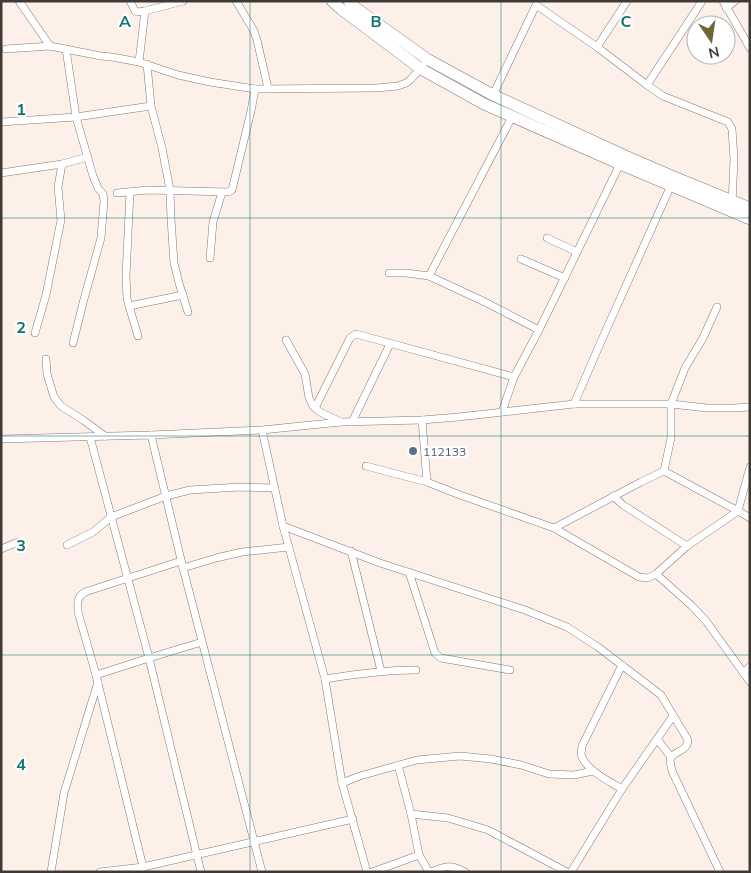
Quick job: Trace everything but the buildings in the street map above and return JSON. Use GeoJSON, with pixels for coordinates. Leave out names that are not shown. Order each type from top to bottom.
{"type":"FeatureCollection","features":[{"type":"Feature","properties":{"kind":"main road"},"geometry":{"type":"LineString","coordinates":[[332,1],[341,9],[484,104],[515,112],[673,182],[731,205],[750,208]]}},
{"type":"Feature","properties":{"kind":"main road"},"geometry":{"type":"LineString","coordinates":[[349,1],[424,64],[493,95],[515,112]]}},
{"type":"Feature","properties":{"kind":"main road"},"geometry":{"type":"LineString","coordinates":[[731,205],[750,219]]}},
{"type":"Feature","properties":{"kind":"street"},"geometry":{"type":"LineString","coordinates":[[19,1],[50,46]]}},
{"type":"Feature","properties":{"kind":"street"},"geometry":{"type":"LineString","coordinates":[[130,1],[134,11],[137,12],[183,1]]}},
{"type":"Feature","properties":{"kind":"street"},"geometry":{"type":"LineString","coordinates":[[236,1],[254,31],[268,88]]}},
{"type":"Feature","properties":{"kind":"street"},"geometry":{"type":"LineString","coordinates":[[597,47],[627,1]]}},
{"type":"Feature","properties":{"kind":"street"},"geometry":{"type":"LineString","coordinates":[[647,85],[702,1]]}},
{"type":"Feature","properties":{"kind":"street"},"geometry":{"type":"LineString","coordinates":[[735,1],[724,4],[750,48]]}},
{"type":"Feature","properties":{"kind":"street"},"geometry":{"type":"LineString","coordinates":[[493,95],[534,3],[663,96],[730,124],[734,159],[731,205]]}},
{"type":"Feature","properties":{"kind":"street"},"geometry":{"type":"LineString","coordinates":[[145,11],[143,63],[170,190],[174,263],[188,312]]}},
{"type":"Feature","properties":{"kind":"street"},"geometry":{"type":"LineString","coordinates":[[6,50],[50,46],[143,63],[178,75],[255,89],[376,88],[398,86],[410,80],[424,64]]}},
{"type":"Feature","properties":{"kind":"street"},"geometry":{"type":"LineString","coordinates":[[66,49],[76,117],[93,176],[103,194],[104,201],[101,238],[73,343]]}},
{"type":"Feature","properties":{"kind":"street"},"geometry":{"type":"LineString","coordinates":[[117,193],[148,190],[228,192],[232,190],[255,89]]}},
{"type":"Feature","properties":{"kind":"street"},"geometry":{"type":"LineString","coordinates":[[1,122],[76,117],[151,106]]}},
{"type":"Feature","properties":{"kind":"street"},"geometry":{"type":"LineString","coordinates":[[429,276],[515,112]]}},
{"type":"Feature","properties":{"kind":"street"},"geometry":{"type":"LineString","coordinates":[[1,173],[62,164],[88,157]]}},
{"type":"Feature","properties":{"kind":"street"},"geometry":{"type":"LineString","coordinates":[[502,412],[514,377],[540,330],[622,160]]}},
{"type":"Feature","properties":{"kind":"street"},"geometry":{"type":"LineString","coordinates":[[35,333],[46,295],[61,220],[58,187],[62,164]]}},
{"type":"Feature","properties":{"kind":"street"},"geometry":{"type":"LineString","coordinates":[[574,404],[673,182]]}},
{"type":"Feature","properties":{"kind":"street"},"geometry":{"type":"LineString","coordinates":[[130,192],[126,276],[127,298],[138,336]]}},
{"type":"Feature","properties":{"kind":"street"},"geometry":{"type":"LineString","coordinates":[[210,258],[212,222],[222,192]]}},
{"type":"Feature","properties":{"kind":"street"},"geometry":{"type":"LineString","coordinates":[[546,238],[577,252]]}},
{"type":"Feature","properties":{"kind":"street"},"geometry":{"type":"LineString","coordinates":[[521,259],[565,278]]}},
{"type":"Feature","properties":{"kind":"street"},"geometry":{"type":"LineString","coordinates":[[389,273],[429,276],[540,330]]}},
{"type":"Feature","properties":{"kind":"street"},"geometry":{"type":"LineString","coordinates":[[129,306],[183,295]]}},
{"type":"Feature","properties":{"kind":"street"},"geometry":{"type":"LineString","coordinates":[[664,471],[671,438],[671,404],[685,368],[717,308]]}},
{"type":"Feature","properties":{"kind":"street"},"geometry":{"type":"LineString","coordinates":[[315,408],[350,338],[356,334],[514,377]]}},
{"type":"Feature","properties":{"kind":"street"},"geometry":{"type":"LineString","coordinates":[[286,340],[304,374],[309,398],[313,406],[320,412],[341,422]]}},
{"type":"Feature","properties":{"kind":"street"},"geometry":{"type":"LineString","coordinates":[[352,422],[390,344]]}},
{"type":"Feature","properties":{"kind":"street"},"geometry":{"type":"LineString","coordinates":[[46,359],[46,374],[54,397],[61,406],[106,436]]}},
{"type":"Feature","properties":{"kind":"street"},"geometry":{"type":"LineString","coordinates":[[1,439],[262,430],[341,422],[422,420],[574,404],[671,404],[707,408],[750,407]]}},
{"type":"Feature","properties":{"kind":"street"},"geometry":{"type":"LineString","coordinates":[[422,420],[427,482]]}},
{"type":"Feature","properties":{"kind":"street"},"geometry":{"type":"LineString","coordinates":[[262,430],[283,526],[325,679],[342,783],[367,872]]}},
{"type":"Feature","properties":{"kind":"street"},"geometry":{"type":"LineString","coordinates":[[151,435],[182,565],[262,872]]}},
{"type":"Feature","properties":{"kind":"street"},"geometry":{"type":"LineString","coordinates":[[90,437],[149,658],[201,872]]}},
{"type":"Feature","properties":{"kind":"street"},"geometry":{"type":"LineString","coordinates":[[366,466],[427,482],[554,528],[639,577],[648,578],[656,574],[687,546],[738,511],[750,467]]}},
{"type":"Feature","properties":{"kind":"street"},"geometry":{"type":"LineString","coordinates":[[554,528],[664,471]]}},
{"type":"Feature","properties":{"kind":"street"},"geometry":{"type":"LineString","coordinates":[[664,471],[750,518]]}},
{"type":"Feature","properties":{"kind":"street"},"geometry":{"type":"LineString","coordinates":[[67,545],[93,532],[111,517],[166,496],[190,490],[240,487],[275,488]]}},
{"type":"Feature","properties":{"kind":"street"},"geometry":{"type":"LineString","coordinates":[[613,496],[623,505],[687,546]]}},
{"type":"Feature","properties":{"kind":"street"},"geometry":{"type":"LineString","coordinates":[[283,526],[380,563],[525,610],[567,627],[598,647],[661,695],[688,740],[686,748],[671,757]]}},
{"type":"Feature","properties":{"kind":"street"},"geometry":{"type":"LineString","coordinates":[[1,548],[18,542]]}},
{"type":"Feature","properties":{"kind":"street"},"geometry":{"type":"LineString","coordinates":[[142,869],[97,678],[78,612],[79,596],[85,592],[127,578],[182,565],[242,552],[289,547]]}},
{"type":"Feature","properties":{"kind":"street"},"geometry":{"type":"LineString","coordinates":[[351,551],[381,671]]}},
{"type":"Feature","properties":{"kind":"street"},"geometry":{"type":"LineString","coordinates":[[409,572],[435,653],[441,658],[510,670]]}},
{"type":"Feature","properties":{"kind":"street"},"geometry":{"type":"LineString","coordinates":[[656,574],[706,621],[750,682]]}},
{"type":"Feature","properties":{"kind":"street"},"geometry":{"type":"LineString","coordinates":[[97,678],[149,658],[202,642]]}},
{"type":"Feature","properties":{"kind":"street"},"geometry":{"type":"LineString","coordinates":[[622,665],[582,746],[581,754],[593,771],[622,788]]}},
{"type":"Feature","properties":{"kind":"street"},"geometry":{"type":"LineString","coordinates":[[744,673],[750,666]]}},
{"type":"Feature","properties":{"kind":"street"},"geometry":{"type":"LineString","coordinates":[[325,679],[381,671],[416,670]]}},
{"type":"Feature","properties":{"kind":"street"},"geometry":{"type":"LineString","coordinates":[[51,872],[64,793],[97,678]]}},
{"type":"Feature","properties":{"kind":"street"},"geometry":{"type":"LineString","coordinates":[[410,814],[448,818],[488,830],[569,872],[622,788],[673,716]]}},
{"type":"Feature","properties":{"kind":"street"},"geometry":{"type":"LineString","coordinates":[[657,739],[671,757],[672,771],[720,872]]}},
{"type":"Feature","properties":{"kind":"street"},"geometry":{"type":"LineString","coordinates":[[342,783],[417,760],[460,756],[521,765],[549,774],[574,775],[593,771]]}},
{"type":"Feature","properties":{"kind":"street"},"geometry":{"type":"LineString","coordinates":[[398,765],[419,856],[430,872],[445,866],[455,867],[465,872]]}},
{"type":"Feature","properties":{"kind":"street"},"geometry":{"type":"LineString","coordinates":[[100,872],[142,869],[353,820]]}},
{"type":"Feature","properties":{"kind":"street"},"geometry":{"type":"LineString","coordinates":[[372,872],[419,856]]}},
{"type":"Feature","properties":{"kind":"place","name":"112133"},"geometry":{"type":"Point","coordinates":[413,451]}}]}
